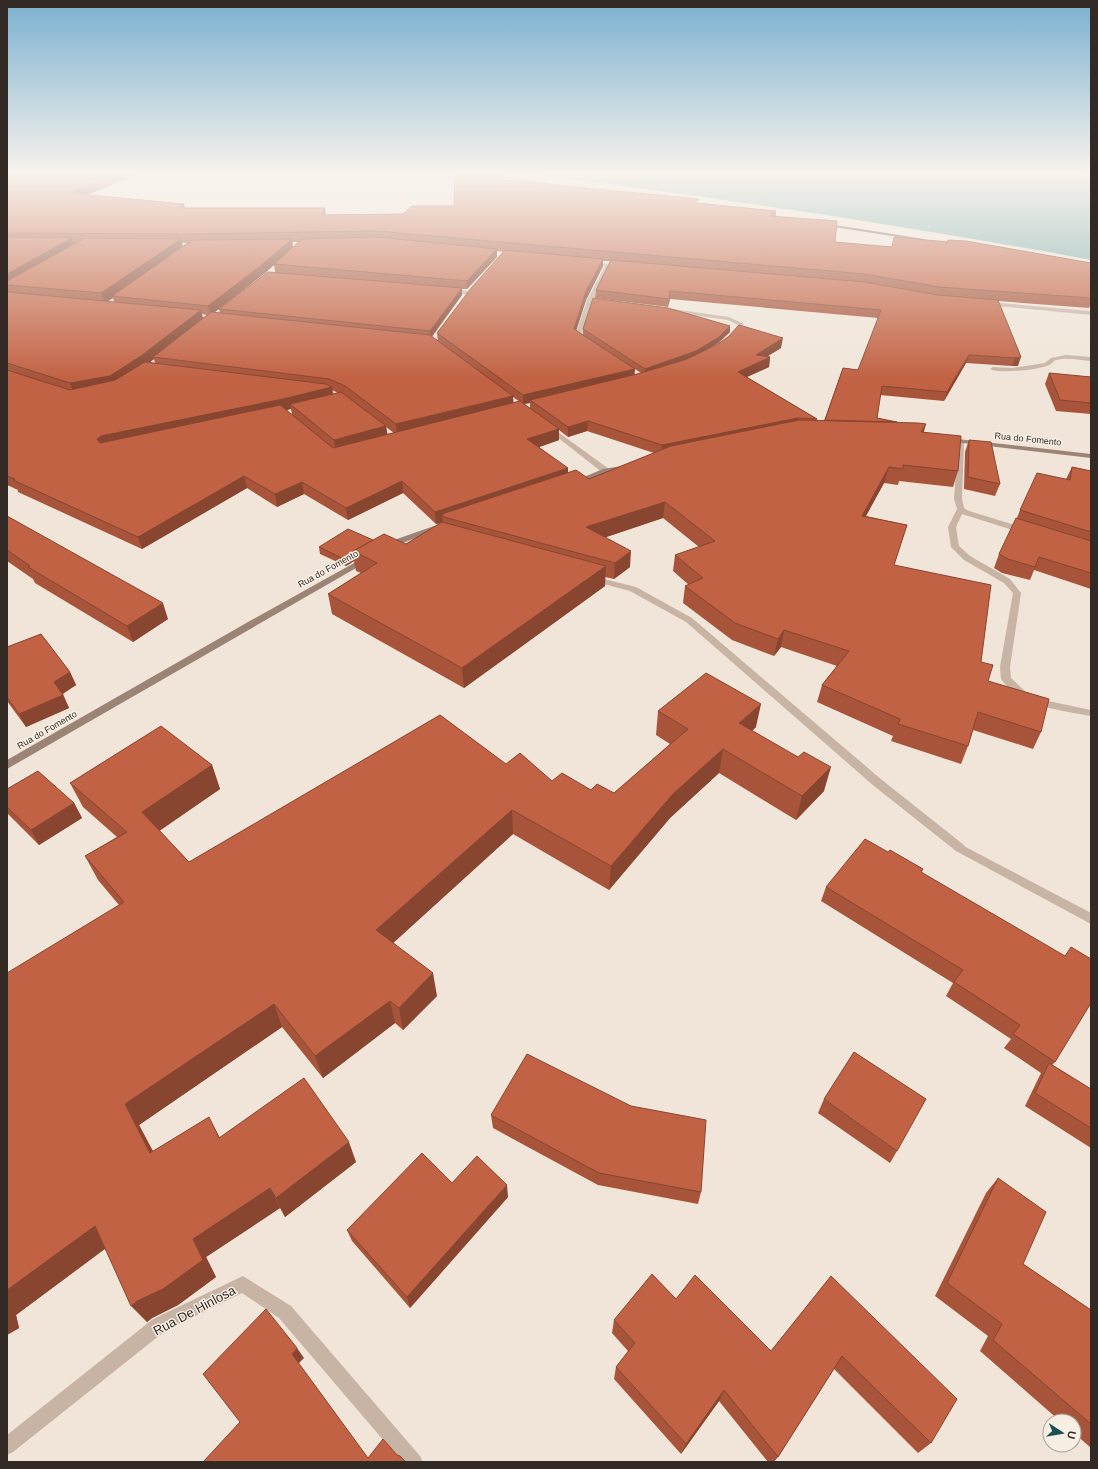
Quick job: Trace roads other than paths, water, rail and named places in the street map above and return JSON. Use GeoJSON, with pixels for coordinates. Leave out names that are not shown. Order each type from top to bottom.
{"type":"FeatureCollection","features":[{"type":"Feature","properties":{"kind":"main road"},"geometry":{"type":"LineString","coordinates":[[924,241],[933,242]]}},
{"type":"Feature","properties":{"kind":"street"},"geometry":{"type":"LineString","coordinates":[[585,263],[632,267]]}},
{"type":"Feature","properties":{"kind":"street"},"geometry":{"type":"LineString","coordinates":[[591,346],[578,337],[590,300],[608,265]]}},
{"type":"Feature","properties":{"kind":"street"},"geometry":{"type":"LineString","coordinates":[[465,299],[474,287]]}},
{"type":"Feature","properties":{"kind":"street"},"geometry":{"type":"LineString","coordinates":[[446,291],[469,293]]}},
{"type":"Feature","properties":{"kind":"street"},"geometry":{"type":"LineString","coordinates":[[590,300],[597,302]]}},
{"type":"Feature","properties":{"kind":"street"},"geometry":{"type":"LineString","coordinates":[[982,304],[1091,313]]}},
{"type":"Feature","properties":{"kind":"street"},"geometry":{"type":"LineString","coordinates":[[667,311],[728,319],[741,324],[726,342]]}},
{"type":"Feature","properties":{"kind":"street"},"geometry":{"type":"LineString","coordinates":[[993,369],[1012,370],[1047,364],[1053,359],[1066,357],[1091,359]]}},
{"type":"Feature","properties":{"kind":"street"},"geometry":{"type":"LineString","coordinates":[[546,425],[606,472]]}},
{"type":"Feature","properties":{"kind":"street","name":"Rua do Fomento"},"geometry":{"type":"LineString","coordinates":[[938,438],[1091,456]]}},
{"type":"Feature","properties":{"kind":"street"},"geometry":{"type":"LineString","coordinates":[[961,441],[958,499],[961,509],[966,513],[1032,533]]}},
{"type":"Feature","properties":{"kind":"street"},"geometry":{"type":"LineString","coordinates":[[568,484],[606,472],[629,467]]}},
{"type":"Feature","properties":{"kind":"street"},"geometry":{"type":"LineString","coordinates":[[961,509],[952,527],[955,547],[966,558],[1007,581],[1017,593],[1005,667],[1006,679],[1024,695],[1046,704],[1091,714]]}},
{"type":"Feature","properties":{"kind":"street","name":"Rua do Fomento"},"geometry":{"type":"LineString","coordinates":[[7,765],[251,624],[400,541],[449,525]]}},
{"type":"Feature","properties":{"kind":"street"},"geometry":{"type":"LineString","coordinates":[[426,532],[442,536]]}},
{"type":"Feature","properties":{"kind":"street"},"geometry":{"type":"LineString","coordinates":[[580,574],[633,589],[689,620],[878,783],[960,848],[1091,919]]}},
{"type":"Feature","properties":{"kind":"street","name":"Rua De Hinlosa"},"geometry":{"type":"LineString","coordinates":[[7,1446],[160,1325],[243,1284],[285,1312],[414,1462]]}},
{"type":"Feature","properties":{"kind":"water"},"geometry":{"type":"Polygon","coordinates":[[[983,241],[1091,241],[1091,260],[983,241]]]}}]}
